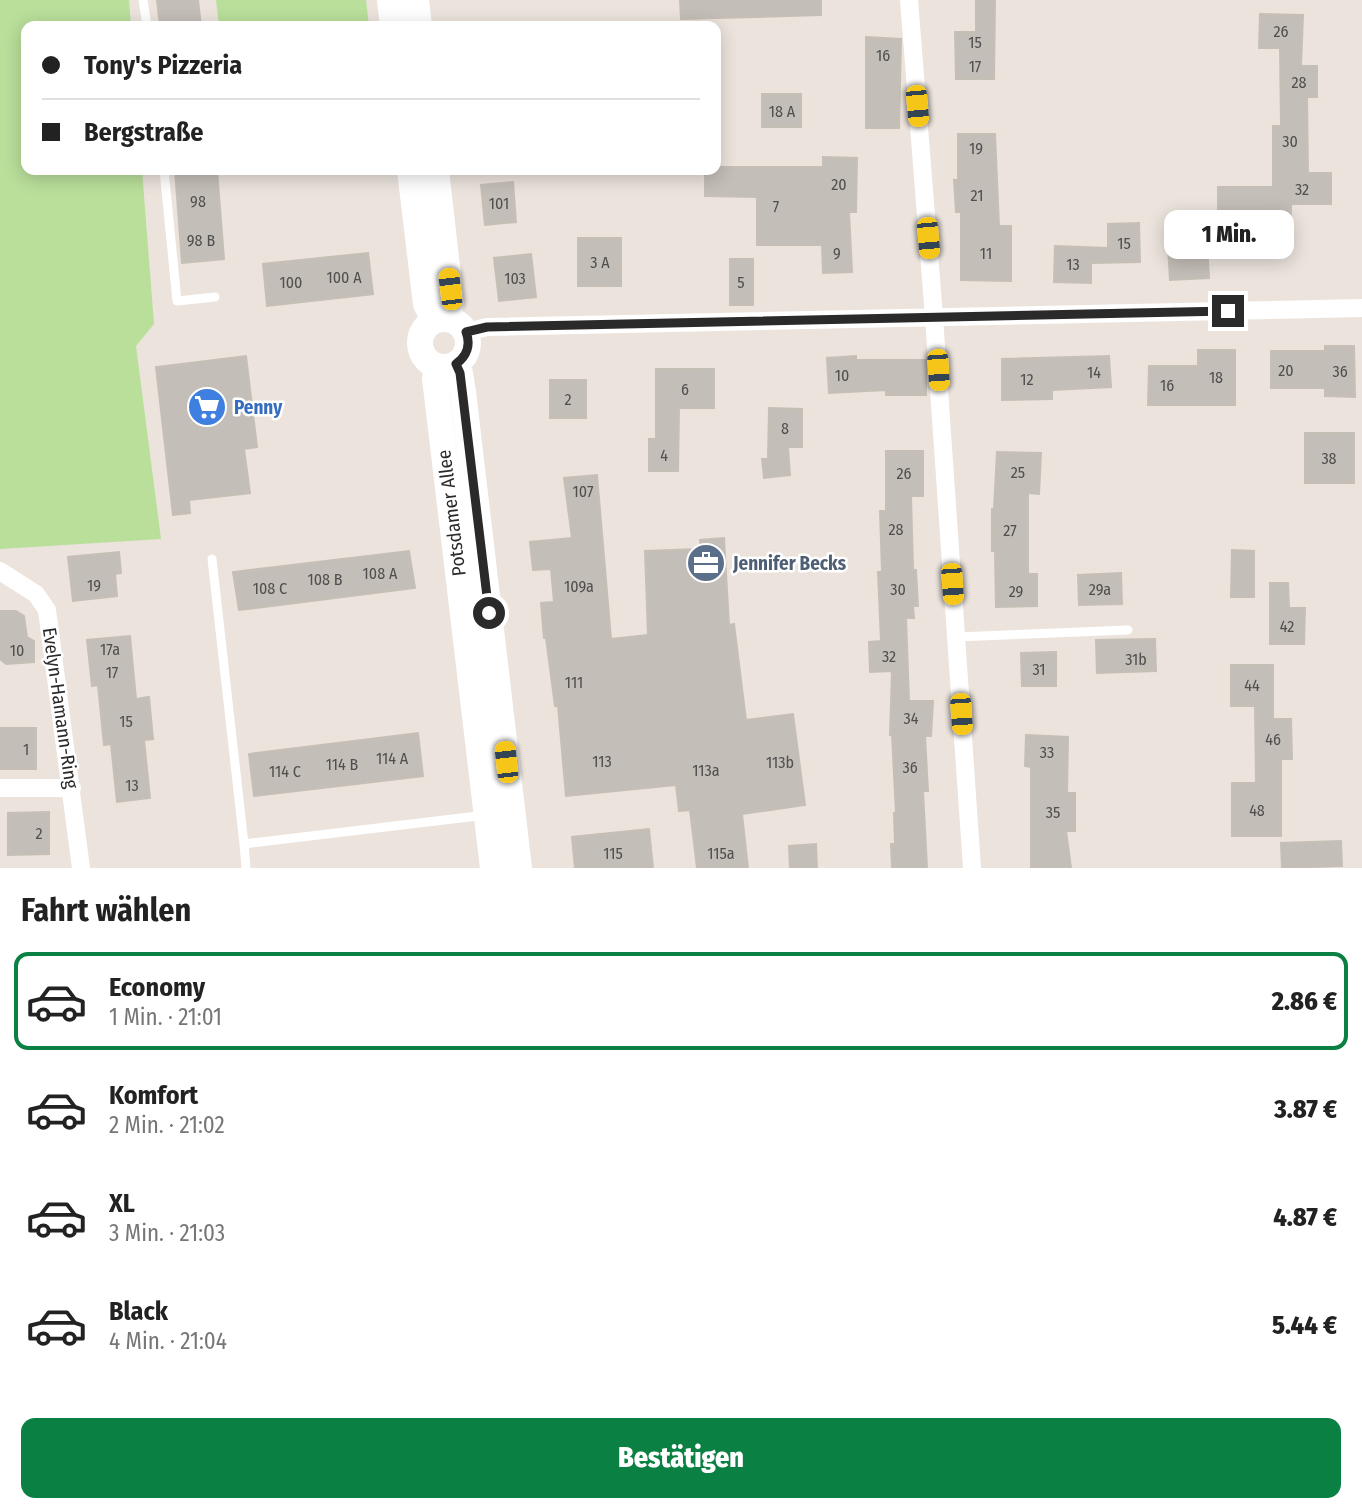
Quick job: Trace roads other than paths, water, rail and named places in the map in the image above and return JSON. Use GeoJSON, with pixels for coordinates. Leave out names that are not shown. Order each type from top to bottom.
{"type":"FeatureCollection","features":[{"type":"Feature","properties":{"kind":"street"},"geometry":{"type":"LineString","coordinates":[[390,0],[392,21]]}},
{"type":"Feature","properties":{"kind":"street"},"geometry":{"type":"LineString","coordinates":[[416,0],[418,21]]}},
{"type":"Feature","properties":{"kind":"street"},"geometry":{"type":"LineString","coordinates":[[909,0],[972,868]]}},
{"type":"Feature","properties":{"kind":"street"},"geometry":{"type":"LineString","coordinates":[[411,175],[426,304],[450,323],[469,341],[467,350],[447,365],[425,358],[419,344],[424,330],[450,323],[487,327],[1362,308]]}},
{"type":"Feature","properties":{"kind":"street"},"geometry":{"type":"LineString","coordinates":[[437,175],[451,302],[450,323]]}},
{"type":"Feature","properties":{"kind":"street","name":"Potsdamer Allee"},"geometry":{"type":"LineString","coordinates":[[447,365],[435,379],[440,425],[499,813],[519,868]]}},
{"type":"Feature","properties":{"kind":"street","name":"Evelyn-Hamann-Ring"},"geometry":{"type":"LineString","coordinates":[[0,570],[36,594],[47,610],[81,868]]}},
{"type":"Feature","properties":{"kind":"street"},"geometry":{"type":"LineString","coordinates":[[0,788],[72,788]]}},
{"type":"Feature","properties":{"kind":"street","name":"Potsdamer Allee"},"geometry":{"type":"LineString","coordinates":[[493,868],[499,813]]}},
{"type":"Feature","properties":{"kind":"lane"},"geometry":{"type":"LineString","coordinates":[[143,0],[146,21]]}},
{"type":"Feature","properties":{"kind":"lane"},"geometry":{"type":"LineString","coordinates":[[164,175],[177,301],[215,298]]}},
{"type":"Feature","properties":{"kind":"lane"},"geometry":{"type":"LineString","coordinates":[[212,559],[246,868]]}},
{"type":"Feature","properties":{"kind":"lane"},"geometry":{"type":"LineString","coordinates":[[956,638],[1128,630]]}},
{"type":"Feature","properties":{"kind":"lane"},"geometry":{"type":"LineString","coordinates":[[244,844],[499,813]]}},
{"type":"Feature","properties":{"kind":"place","name":"Penny"},"geometry":{"type":"Point","coordinates":[207,407]}},
{"type":"Feature","properties":{"kind":"place","name":"Jennifer Becks"},"geometry":{"type":"Point","coordinates":[706,563]}}]}
